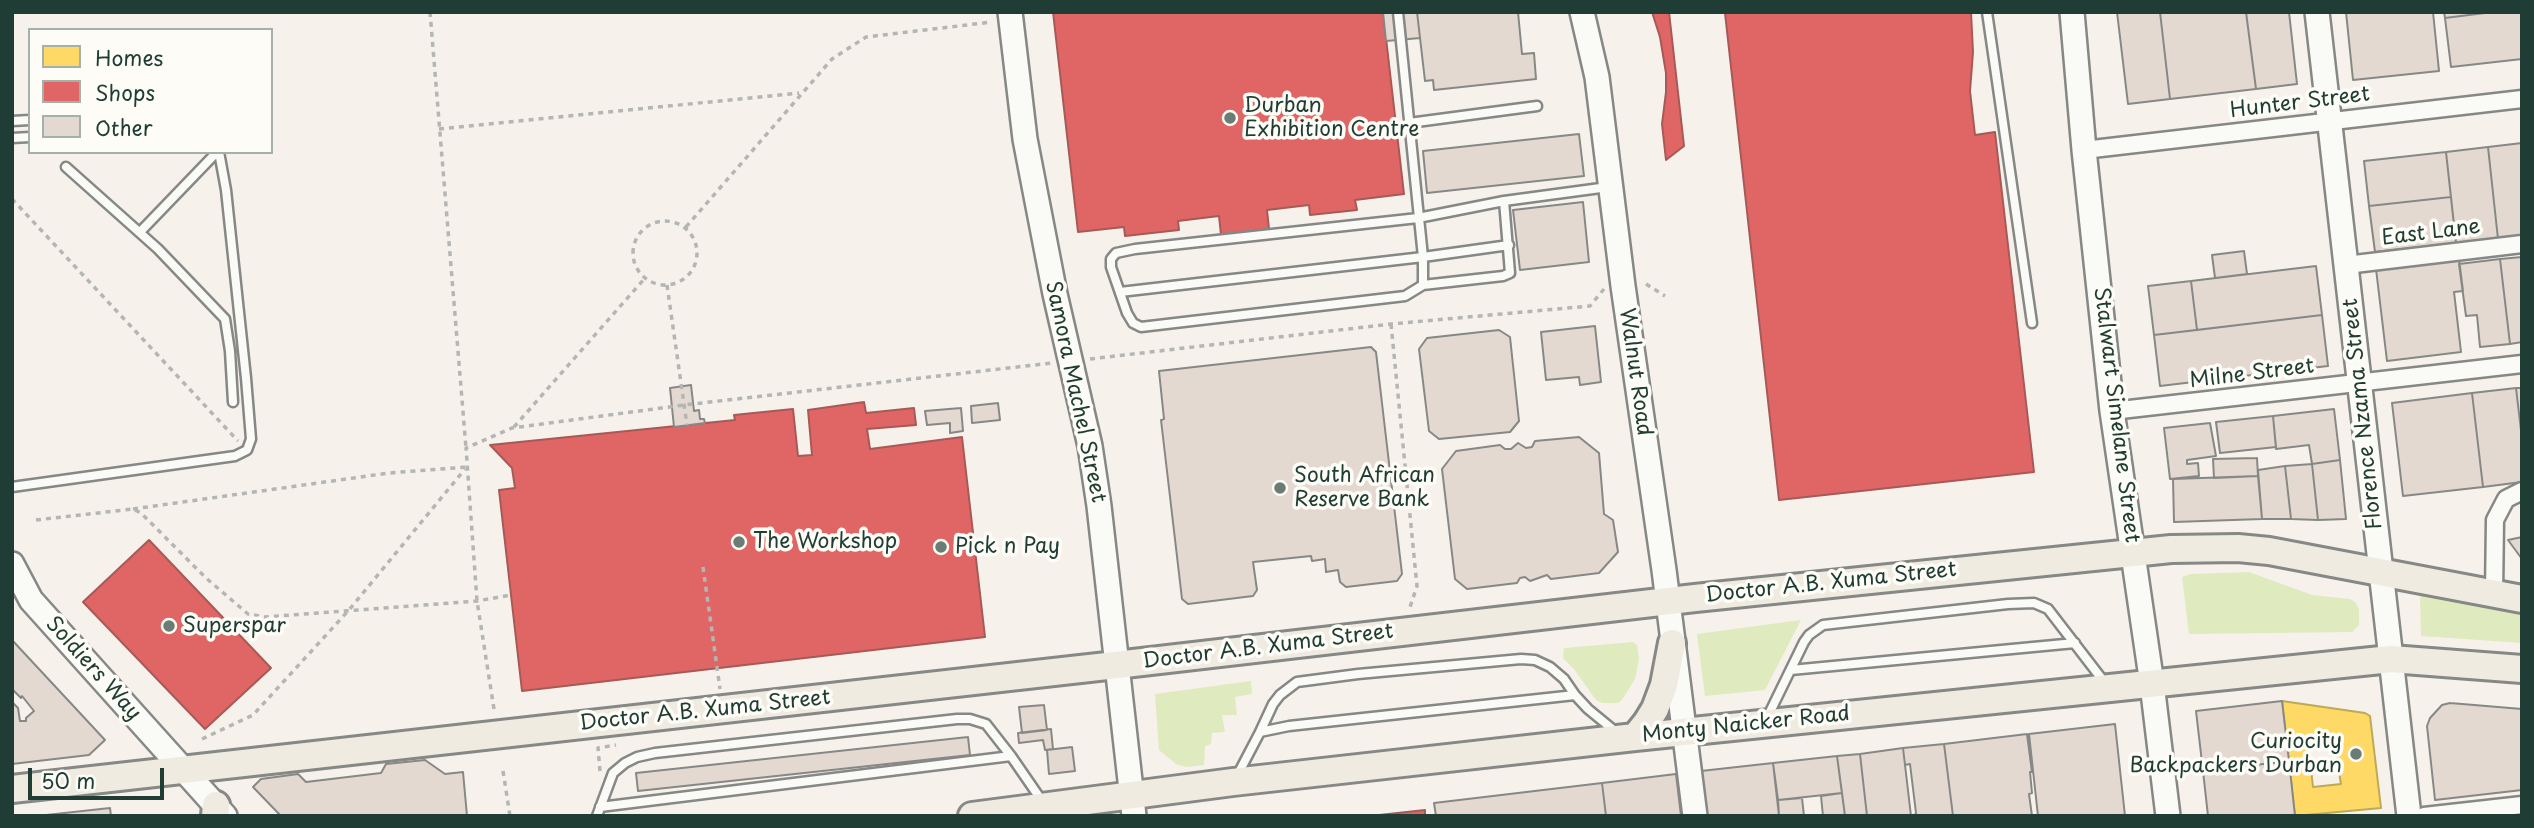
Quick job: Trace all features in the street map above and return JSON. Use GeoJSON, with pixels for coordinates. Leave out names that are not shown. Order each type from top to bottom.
{"type":"FeatureCollection","features":[{"type":"Feature","properties":{"kind":"main road","name":"Walnut Road"},"geometry":{"type":"LineString","coordinates":[[1582,12],[1597,77],[1695,816]]}},
{"type":"Feature","properties":{"kind":"main road","name":"Stalwart Simelane Street"},"geometry":{"type":"LineString","coordinates":[[2072,12],[2112,411],[2152,684],[2168,816]]}},
{"type":"Feature","properties":{"kind":"main road","name":"Florence Nzama Street"},"geometry":{"type":"LineString","coordinates":[[2317,12],[2409,816]]}},
{"type":"Feature","properties":{"kind":"main road","name":"Samora Machel Street"},"geometry":{"type":"LineString","coordinates":[[1011,16],[1025,139],[1055,294],[1090,446],[1133,806]]}},
{"type":"Feature","properties":{"kind":"main road","name":"Doctor A.B. Xuma Street"},"geometry":{"type":"LineString","coordinates":[[12,789],[1668,601],[2171,549],[2238,548],[2309,557],[2522,599]]}},
{"type":"Feature","properties":{"kind":"main road","name":"Soldiers Way"},"geometry":{"type":"LineString","coordinates":[[12,564],[31,600],[219,812]]}},
{"type":"Feature","properties":{"kind":"main road"},"geometry":{"type":"LineString","coordinates":[[1630,737],[1655,709],[1664,685],[1672,643]]}},
{"type":"Feature","properties":{"kind":"main road","name":"Monty Naicker Road"},"geometry":{"type":"LineString","coordinates":[[972,816],[1046,807],[1133,806],[1233,782],[1630,737],[2391,659],[2522,669]]}},
{"type":"Feature","properties":{"kind":"street","name":"Hunter Street"},"geometry":{"type":"LineString","coordinates":[[2084,150],[2522,99]]}},
{"type":"Feature","properties":{"kind":"street","name":"East Lane"},"geometry":{"type":"LineString","coordinates":[[2346,265],[2522,244]]}},
{"type":"Feature","properties":{"kind":"street","name":"Milne Street"},"geometry":{"type":"LineString","coordinates":[[2112,411],[2522,364]]}},
{"type":"Feature","properties":{"kind":"street"},"geometry":{"type":"LineString","coordinates":[[2494,594],[2495,520],[2501,504],[2522,491]]}},
{"type":"Feature","properties":{"kind":"street"},"geometry":{"type":"LineString","coordinates":[[2424,816],[2522,804]]}},
{"type":"Feature","properties":{"kind":"lane"},"geometry":{"type":"LineString","coordinates":[[1398,12],[1423,257],[1423,285]]}},
{"type":"Feature","properties":{"kind":"lane"},"geometry":{"type":"LineString","coordinates":[[1987,12],[2032,323]]}},
{"type":"Feature","properties":{"kind":"lane"},"geometry":{"type":"LineString","coordinates":[[1409,124],[1537,106]]}},
{"type":"Feature","properties":{"kind":"lane"},"geometry":{"type":"LineString","coordinates":[[140,232],[216,154]]}},
{"type":"Feature","properties":{"kind":"lane"},"geometry":{"type":"LineString","coordinates":[[12,487],[235,456],[247,450],[251,439],[246,378],[226,190],[218,154]]}},
{"type":"Feature","properties":{"kind":"lane"},"geometry":{"type":"LineString","coordinates":[[66,167],[140,232],[225,319],[233,402]]}},
{"type":"Feature","properties":{"kind":"lane"},"geometry":{"type":"LineString","coordinates":[[1504,201],[1510,273],[1423,285],[1405,296],[1141,327],[1133,323],[1127,313],[1111,267],[1111,259],[1116,253],[1418,218],[1504,201],[1610,187]]}},
{"type":"Feature","properties":{"kind":"lane"},"geometry":{"type":"LineString","coordinates":[[1120,292],[1508,245]]}},
{"type":"Feature","properties":{"kind":"lane"},"geometry":{"type":"LineString","coordinates":[[1763,723],[1804,642],[1823,625],[2008,604],[2034,603],[2048,609],[2108,688]]}},
{"type":"Feature","properties":{"kind":"lane"},"geometry":{"type":"LineString","coordinates":[[1791,670],[2075,643]]}},
{"type":"Feature","properties":{"kind":"lane"},"geometry":{"type":"LineString","coordinates":[[1233,782],[1280,695],[1297,681],[1358,674],[1521,659],[1535,660],[1550,667],[1564,679],[1587,709],[1630,737]]}},
{"type":"Feature","properties":{"kind":"lane"},"geometry":{"type":"LineString","coordinates":[[1260,732],[1289,726],[1575,695]]}},
{"type":"Feature","properties":{"kind":"lane"},"geometry":{"type":"LineString","coordinates":[[1012,756],[598,811],[613,773],[625,763],[655,753],[970,719],[986,724],[1012,756],[1046,807]]}},
{"type":"Feature","properties":{"kind":"path"},"geometry":{"type":"LineString","coordinates":[[430,12],[477,601],[494,709]]}},
{"type":"Feature","properties":{"kind":"path"},"geometry":{"type":"LineString","coordinates":[[685,227],[832,59],[866,37],[1011,16]]}},
{"type":"Feature","properties":{"kind":"path"},"geometry":{"type":"LineString","coordinates":[[439,130],[801,92]]}},
{"type":"Feature","properties":{"kind":"path"},"geometry":{"type":"LineString","coordinates":[[12,199],[247,450]]}},
{"type":"Feature","properties":{"kind":"path"},"geometry":{"type":"LineString","coordinates":[[661,220],[670,220],[685,227],[696,243],[696,263],[689,275],[667,285],[645,278],[636,267],[632,251],[641,231],[661,220]]}},
{"type":"Feature","properties":{"kind":"path"},"geometry":{"type":"LineString","coordinates":[[512,428],[645,278]]}},
{"type":"Feature","properties":{"kind":"path"},"geometry":{"type":"LineString","coordinates":[[1646,284],[1665,296]]}},
{"type":"Feature","properties":{"kind":"path"},"geometry":{"type":"LineString","coordinates":[[667,285],[687,425]]}},
{"type":"Feature","properties":{"kind":"path"},"geometry":{"type":"LineString","coordinates":[[466,448],[512,428],[684,405],[1391,324],[1590,306],[1606,287]]}},
{"type":"Feature","properties":{"kind":"path"},"geometry":{"type":"LineString","coordinates":[[1391,324],[1417,586],[1406,618],[1405,631]]}},
{"type":"Feature","properties":{"kind":"path"},"geometry":{"type":"LineString","coordinates":[[36,520],[376,475],[467,467]]}},
{"type":"Feature","properties":{"kind":"path"},"geometry":{"type":"LineString","coordinates":[[202,739],[253,715],[349,610],[467,467]]}},
{"type":"Feature","properties":{"kind":"path"},"geometry":{"type":"LineString","coordinates":[[132,509],[141,513],[206,578],[248,614],[265,617],[477,601],[511,595]]}},
{"type":"Feature","properties":{"kind":"path"},"geometry":{"type":"LineString","coordinates":[[703,567],[723,709]]}},
{"type":"Feature","properties":{"kind":"path"},"geometry":{"type":"LineString","coordinates":[[599,757],[600,765]]}},
{"type":"Feature","properties":{"kind":"path"},"geometry":{"type":"LineString","coordinates":[[503,771],[510,816]]}},
{"type":"Feature","properties":{"kind":"green space"},"geometry":{"type":"Polygon","coordinates":[[[2249,572],[2312,595],[2350,599],[2359,609],[2359,625],[2352,632],[2189,634],[2182,577],[2190,574],[2249,572]]]}},
{"type":"Feature","properties":{"kind":"green space"},"geometry":{"type":"Polygon","coordinates":[[[2420,595],[2522,613],[2522,643],[2421,636],[2420,595]]]}},
{"type":"Feature","properties":{"kind":"green space"},"geometry":{"type":"Polygon","coordinates":[[[1801,620],[1765,690],[1705,696],[1697,634],[1801,620]]]}},
{"type":"Feature","properties":{"kind":"green space"},"geometry":{"type":"Polygon","coordinates":[[[1633,642],[1637,645],[1639,659],[1635,679],[1618,703],[1602,703],[1596,700],[1563,658],[1564,648],[1633,642]]]}},
{"type":"Feature","properties":{"kind":"green space"},"geometry":{"type":"Polygon","coordinates":[[[1251,681],[1252,694],[1235,697],[1237,715],[1222,715],[1225,732],[1212,733],[1211,744],[1205,746],[1204,765],[1186,767],[1176,764],[1159,750],[1155,694],[1251,681]]]}},
{"type":"Feature","properties":{"kind":"building: Homes","name":"Curiocity Backpackers Durban"},"geometry":{"type":"Polygon","coordinates":[[[2282,701],[2365,713],[2370,716],[2381,808],[2295,816],[2282,701]],[[2308,743],[2313,787],[2341,784],[2335,748],[2308,743]]]}},
{"type":"Feature","properties":{"kind":"building: Shops","name":"Durban Exhibition Centre"},"geometry":{"type":"Polygon","coordinates":[[[1053,12],[1383,12],[1404,194],[1355,200],[1357,210],[1310,215],[1309,205],[1267,210],[1269,229],[1221,235],[1219,216],[1178,221],[1179,230],[1125,236],[1124,227],[1078,232],[1053,12]]]}},
{"type":"Feature","properties":{"kind":"building: Shops"},"geometry":{"type":"Polygon","coordinates":[[[1652,12],[1669,12],[1684,146],[1666,160],[1662,124],[1666,73],[1660,37],[1652,12]]]}},
{"type":"Feature","properties":{"kind":"building: Shops"},"geometry":{"type":"Polygon","coordinates":[[[1714,12],[1971,12],[1973,52],[1970,91],[1975,135],[1995,132],[2034,472],[1779,500],[1725,13],[1714,12]]]}},
{"type":"Feature","properties":{"kind":"building: Shops","name":"The Workshop"},"geometry":{"type":"Polygon","coordinates":[[[864,402],[866,413],[914,408],[916,425],[867,429],[870,449],[962,437],[985,637],[522,691],[499,490],[515,488],[512,468],[490,445],[735,420],[734,415],[793,409],[798,456],[812,455],[808,410],[864,402]]]}},
{"type":"Feature","properties":{"kind":"building: Shops","name":"Superspar"},"geometry":{"type":"Polygon","coordinates":[[[149,540],[271,668],[205,729],[83,602],[149,540]]]}},
{"type":"Feature","properties":{"kind":"building: Shops"},"geometry":{"type":"Polygon","coordinates":[[[1425,810],[1425,816],[1370,816],[1425,810]]]}},
{"type":"Feature","properties":{"kind":"building: Other"},"geometry":{"type":"Polygon","coordinates":[[[1383,12],[1417,12],[1420,38],[1386,41],[1383,12]]]}},
{"type":"Feature","properties":{"kind":"building: Other"},"geometry":{"type":"Polygon","coordinates":[[[1417,12],[1518,12],[1522,54],[1534,53],[1536,79],[1434,90],[1433,80],[1425,81],[1417,12]]]}},
{"type":"Feature","properties":{"kind":"building: Other"},"geometry":{"type":"Polygon","coordinates":[[[2117,12],[2160,12],[2170,99],[2128,104],[2117,12]]]}},
{"type":"Feature","properties":{"kind":"building: Other"},"geometry":{"type":"Polygon","coordinates":[[[2160,12],[2246,12],[2256,89],[2170,99],[2160,12]]]}},
{"type":"Feature","properties":{"kind":"building: Other"},"geometry":{"type":"Polygon","coordinates":[[[2246,12],[2289,12],[2297,84],[2256,89],[2246,12]]]}},
{"type":"Feature","properties":{"kind":"building: Other"},"geometry":{"type":"Polygon","coordinates":[[[2346,12],[2433,12],[2439,71],[2353,80],[2346,12]]]}},
{"type":"Feature","properties":{"kind":"building: Other"},"geometry":{"type":"Polygon","coordinates":[[[2444,12],[2493,12],[2445,18],[2444,12]]]}},
{"type":"Feature","properties":{"kind":"building: Other"},"geometry":{"type":"Polygon","coordinates":[[[2493,12],[2522,12],[2522,59],[2451,67],[2445,18],[2493,12]]]}},
{"type":"Feature","properties":{"kind":"building: Other"},"geometry":{"type":"Polygon","coordinates":[[[1579,134],[1584,176],[1427,193],[1423,151],[1579,134]]]}},
{"type":"Feature","properties":{"kind":"building: Other"},"geometry":{"type":"Polygon","coordinates":[[[2522,143],[2522,236],[2498,239],[2488,147],[2522,143]]]}},
{"type":"Feature","properties":{"kind":"building: Other"},"geometry":{"type":"Polygon","coordinates":[[[2488,147],[2498,239],[2456,244],[2446,152],[2488,147]]]}},
{"type":"Feature","properties":{"kind":"building: Other"},"geometry":{"type":"Polygon","coordinates":[[[2446,152],[2451,197],[2369,206],[2364,161],[2446,152]]]}},
{"type":"Feature","properties":{"kind":"building: Other"},"geometry":{"type":"Polygon","coordinates":[[[2451,197],[2456,243],[2375,252],[2369,206],[2451,197]]]}},
{"type":"Feature","properties":{"kind":"building: Other"},"geometry":{"type":"Polygon","coordinates":[[[1583,202],[1589,262],[1520,270],[1513,210],[1583,202]]]}},
{"type":"Feature","properties":{"kind":"building: Other"},"geometry":{"type":"Polygon","coordinates":[[[2244,251],[2247,274],[2215,278],[2212,255],[2244,251]]]}},
{"type":"Feature","properties":{"kind":"building: Other"},"geometry":{"type":"Polygon","coordinates":[[[2522,257],[2522,342],[2510,344],[2500,259],[2522,257]]]}},
{"type":"Feature","properties":{"kind":"building: Other"},"geometry":{"type":"Polygon","coordinates":[[[2459,259],[2463,291],[2454,292],[2461,352],[2387,361],[2376,269],[2459,259]]]}},
{"type":"Feature","properties":{"kind":"building: Other"},"geometry":{"type":"Polygon","coordinates":[[[2500,259],[2510,344],[2480,347],[2477,315],[2466,316],[2459,264],[2500,259]]]}},
{"type":"Feature","properties":{"kind":"building: Other"},"geometry":{"type":"Polygon","coordinates":[[[2316,266],[2322,315],[2197,330],[2191,281],[2316,266]]]}},
{"type":"Feature","properties":{"kind":"building: Other"},"geometry":{"type":"Polygon","coordinates":[[[2191,281],[2197,330],[2154,335],[2148,286],[2191,281]]]}},
{"type":"Feature","properties":{"kind":"building: Other"},"geometry":{"type":"Polygon","coordinates":[[[2322,315],[2328,366],[2160,386],[2154,335],[2322,315]]]}},
{"type":"Feature","properties":{"kind":"building: Other"},"geometry":{"type":"Polygon","coordinates":[[[1595,326],[1601,382],[1580,385],[1579,377],[1546,380],[1541,332],[1595,326]]]}},
{"type":"Feature","properties":{"kind":"building: Other"},"geometry":{"type":"Polygon","coordinates":[[[1499,330],[1510,337],[1519,421],[1510,432],[1439,439],[1429,431],[1419,349],[1427,338],[1499,330]]]}},
{"type":"Feature","properties":{"kind":"building: Other","name":"South African Reserve Bank"},"geometry":{"type":"Polygon","coordinates":[[[1371,347],[1376,352],[1402,574],[1397,581],[1346,587],[1340,582],[1338,570],[1326,572],[1325,559],[1312,561],[1311,556],[1253,562],[1257,590],[1253,596],[1188,604],[1182,599],[1161,420],[1164,419],[1159,371],[1371,347]]]}},
{"type":"Feature","properties":{"kind":"building: Other"},"geometry":{"type":"Polygon","coordinates":[[[691,385],[694,411],[699,410],[700,419],[704,419],[705,423],[674,427],[670,388],[691,385]]]}},
{"type":"Feature","properties":{"kind":"building: Other"},"geometry":{"type":"Polygon","coordinates":[[[2516,388],[2522,388],[2522,439],[2516,388]]]}},
{"type":"Feature","properties":{"kind":"building: Other"},"geometry":{"type":"Polygon","coordinates":[[[2516,388],[2522,439],[2522,482],[2483,487],[2472,393],[2516,388]]]}},
{"type":"Feature","properties":{"kind":"building: Other"},"geometry":{"type":"Polygon","coordinates":[[[2472,393],[2483,487],[2403,496],[2392,403],[2472,393]]]}},
{"type":"Feature","properties":{"kind":"building: Other"},"geometry":{"type":"Polygon","coordinates":[[[998,403],[1000,420],[972,423],[971,406],[998,403]]]}},
{"type":"Feature","properties":{"kind":"building: Other"},"geometry":{"type":"Polygon","coordinates":[[[961,408],[963,431],[950,433],[950,423],[927,425],[925,411],[961,408]]]}},
{"type":"Feature","properties":{"kind":"building: Other"},"geometry":{"type":"Polygon","coordinates":[[[2334,409],[2340,460],[2312,464],[2309,445],[2276,449],[2273,416],[2334,409]]]}},
{"type":"Feature","properties":{"kind":"building: Other"},"geometry":{"type":"Polygon","coordinates":[[[2273,416],[2276,447],[2220,453],[2216,422],[2273,416]]]}},
{"type":"Feature","properties":{"kind":"building: Other"},"geometry":{"type":"Polygon","coordinates":[[[2210,423],[2216,456],[2187,460],[2187,464],[2198,463],[2199,476],[2170,479],[2164,428],[2210,423]]]}},
{"type":"Feature","properties":{"kind":"building: Other"},"geometry":{"type":"Polygon","coordinates":[[[1579,437],[1599,453],[1604,514],[1613,520],[1618,552],[1599,573],[1551,579],[1547,575],[1530,581],[1525,577],[1520,578],[1517,583],[1467,589],[1455,579],[1442,469],[1456,451],[1500,445],[1511,449],[1518,443],[1526,448],[1532,447],[1535,441],[1579,437]]]}},
{"type":"Feature","properties":{"kind":"building: Other"},"geometry":{"type":"Polygon","coordinates":[[[2257,458],[2258,476],[2214,478],[2213,459],[2257,458]]]}},
{"type":"Feature","properties":{"kind":"building: Other"},"geometry":{"type":"Polygon","coordinates":[[[2340,460],[2346,519],[2318,520],[2312,464],[2340,460]]]}},
{"type":"Feature","properties":{"kind":"building: Other"},"geometry":{"type":"Polygon","coordinates":[[[2312,464],[2318,520],[2291,519],[2285,466],[2312,464]]]}},
{"type":"Feature","properties":{"kind":"building: Other"},"geometry":{"type":"Polygon","coordinates":[[[2285,466],[2291,519],[2262,519],[2258,470],[2285,466]]]}},
{"type":"Feature","properties":{"kind":"building: Other"},"geometry":{"type":"Polygon","coordinates":[[[2258,476],[2262,519],[2174,522],[2173,479],[2258,476]]]}},
{"type":"Feature","properties":{"kind":"building: Other"},"geometry":{"type":"Polygon","coordinates":[[[2522,537],[2522,559],[2508,540],[2522,537]]]}},
{"type":"Feature","properties":{"kind":"building: Other"},"geometry":{"type":"Polygon","coordinates":[[[12,640],[105,740],[89,755],[12,764],[12,702],[18,708],[20,721],[26,721],[34,711],[22,696],[21,698],[12,689],[12,640]]]}},
{"type":"Feature","properties":{"kind":"building: Other"},"geometry":{"type":"Polygon","coordinates":[[[2282,701],[2289,761],[2203,771],[2196,711],[2282,701]]]}},
{"type":"Feature","properties":{"kind":"building: Other"},"geometry":{"type":"Polygon","coordinates":[[[2450,703],[2522,709],[2522,790],[2435,800],[2427,726],[2430,718],[2442,705],[2450,703]]]}},
{"type":"Feature","properties":{"kind":"building: Other"},"geometry":{"type":"Polygon","coordinates":[[[1044,705],[1047,730],[1022,733],[1019,707],[1044,705]]]}},
{"type":"Feature","properties":{"kind":"building: Other"},"geometry":{"type":"Polygon","coordinates":[[[2115,724],[2125,816],[2038,816],[2029,734],[2115,724]]]}},
{"type":"Feature","properties":{"kind":"building: Other"},"geometry":{"type":"Polygon","coordinates":[[[1051,729],[1053,749],[1045,750],[1043,740],[1019,743],[1018,733],[1051,729]]]}},
{"type":"Feature","properties":{"kind":"building: Other"},"geometry":{"type":"Polygon","coordinates":[[[2027,734],[2032,772],[2032,793],[2029,794],[2032,816],[1953,816],[1944,744],[2027,734]]]}},
{"type":"Feature","properties":{"kind":"building: Other"},"geometry":{"type":"Polygon","coordinates":[[[968,737],[970,755],[638,791],[636,773],[968,737]]]}},
{"type":"Feature","properties":{"kind":"building: Other"},"geometry":{"type":"Polygon","coordinates":[[[1944,744],[1953,816],[1914,816],[1916,813],[1910,764],[1905,765],[1903,748],[1944,744]]]}},
{"type":"Feature","properties":{"kind":"building: Other"},"geometry":{"type":"Polygon","coordinates":[[[1072,747],[1075,771],[1049,774],[1047,750],[1072,747]]]}},
{"type":"Feature","properties":{"kind":"building: Other"},"geometry":{"type":"Polygon","coordinates":[[[1903,748],[1911,816],[1867,816],[1860,754],[1903,748]]]}},
{"type":"Feature","properties":{"kind":"building: Other"},"geometry":{"type":"Polygon","coordinates":[[[1860,754],[1867,816],[1845,816],[1837,756],[1860,754]]]}},
{"type":"Feature","properties":{"kind":"building: Other"},"geometry":{"type":"Polygon","coordinates":[[[1837,756],[1842,793],[1778,800],[1773,763],[1837,756]]]}},
{"type":"Feature","properties":{"kind":"building: Other"},"geometry":{"type":"Polygon","coordinates":[[[425,760],[445,774],[463,772],[467,816],[281,816],[253,787],[261,779],[298,774],[306,782],[381,773],[386,764],[425,760]]]}},
{"type":"Feature","properties":{"kind":"building: Other"},"geometry":{"type":"Polygon","coordinates":[[[2289,761],[2295,816],[2208,816],[2203,771],[2289,761]]]}},
{"type":"Feature","properties":{"kind":"building: Other"},"geometry":{"type":"Polygon","coordinates":[[[1773,763],[1779,816],[1706,816],[1701,771],[1773,763]]]}},
{"type":"Feature","properties":{"kind":"building: Other"},"geometry":{"type":"Polygon","coordinates":[[[1676,774],[1681,816],[1606,816],[1602,783],[1676,774]]]}},
{"type":"Feature","properties":{"kind":"building: Other"},"geometry":{"type":"Polygon","coordinates":[[[1602,783],[1606,816],[1436,816],[1434,803],[1602,783]]]}},
{"type":"Feature","properties":{"kind":"building: Other"},"geometry":{"type":"Polygon","coordinates":[[[1842,793],[1845,816],[1823,816],[1821,796],[1842,793]]]}},
{"type":"Feature","properties":{"kind":"building: Other"},"geometry":{"type":"Polygon","coordinates":[[[1802,798],[1804,816],[1779,816],[1778,800],[1802,798]]]}},
{"type":"Feature","properties":{"kind":"building: Other"},"geometry":{"type":"Polygon","coordinates":[[[110,808],[111,816],[37,816],[110,808]]]}},
{"type":"Feature","properties":{"kind":"place","name":"Durban Exhibition Centre"},"geometry":{"type":"Point","coordinates":[1230,118]}},
{"type":"Feature","properties":{"kind":"place","name":"South African Reserve Bank"},"geometry":{"type":"Point","coordinates":[1280,488]}},
{"type":"Feature","properties":{"kind":"place","name":"The Workshop"},"geometry":{"type":"Point","coordinates":[739,542]}},
{"type":"Feature","properties":{"kind":"place","name":"Pick n Pay"},"geometry":{"type":"Point","coordinates":[941,547]}},
{"type":"Feature","properties":{"kind":"place","name":"Superspar"},"geometry":{"type":"Point","coordinates":[169,626]}},
{"type":"Feature","properties":{"kind":"place","name":"Curiocity Backpackers Durban"},"geometry":{"type":"Point","coordinates":[2356,754]}}]}
